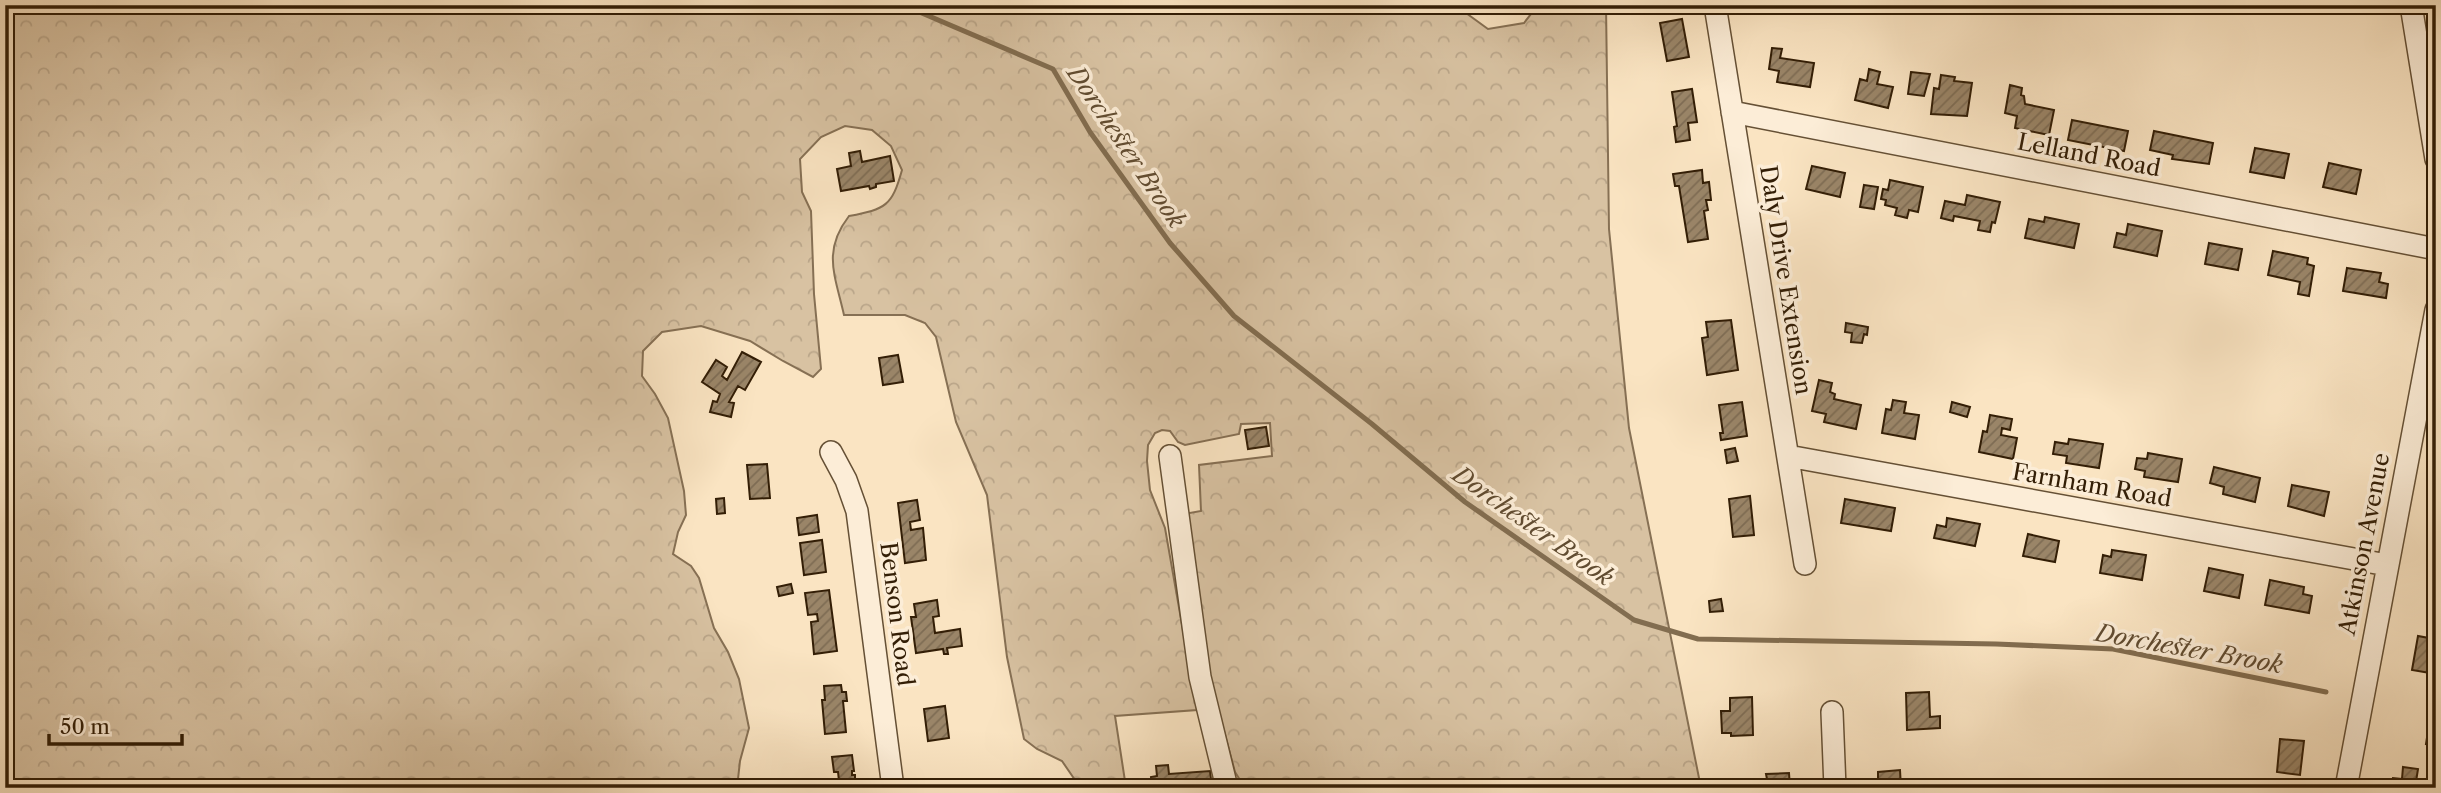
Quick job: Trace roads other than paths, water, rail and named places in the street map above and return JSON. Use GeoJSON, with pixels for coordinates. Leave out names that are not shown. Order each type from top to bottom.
{"type":"FeatureCollection","features":[{"type":"Feature","properties":{"kind":"street","name":"Daly Drive Extension"},"geometry":{"type":"LineString","coordinates":[[1715,5],[1805,564]]}},
{"type":"Feature","properties":{"kind":"street"},"geometry":{"type":"LineString","coordinates":[[2411,5],[2436,159]]}},
{"type":"Feature","properties":{"kind":"street","name":"Lelland Road"},"geometry":{"type":"LineString","coordinates":[[1732,112],[2436,249]]}},
{"type":"Feature","properties":{"kind":"street","name":"Atkinson Avenue"},"geometry":{"type":"LineString","coordinates":[[2346,788],[2436,310]]}},
{"type":"Feature","properties":{"kind":"street","name":"Benson Road"},"geometry":{"type":"LineString","coordinates":[[831,452],[853,494],[857,511],[892,788]]}},
{"type":"Feature","properties":{"kind":"street"},"geometry":{"type":"LineString","coordinates":[[1170,456],[1200,677],[1227,788]]}},
{"type":"Feature","properties":{"kind":"street","name":"Farnham Road"},"geometry":{"type":"LineString","coordinates":[[1788,456],[2387,565]]}},
{"type":"Feature","properties":{"kind":"street"},"geometry":{"type":"LineString","coordinates":[[1832,712],[1835,788]]}},
{"type":"Feature","properties":{"kind":"waterway","name":"Dorchester Brook"},"geometry":{"type":"LineString","coordinates":[[903,5],[1053,69],[1090,132],[1170,243],[1234,316],[1372,424],[1465,502],[1634,620],[1698,639],[1996,644],[2113,649],[2326,692]]}}]}
